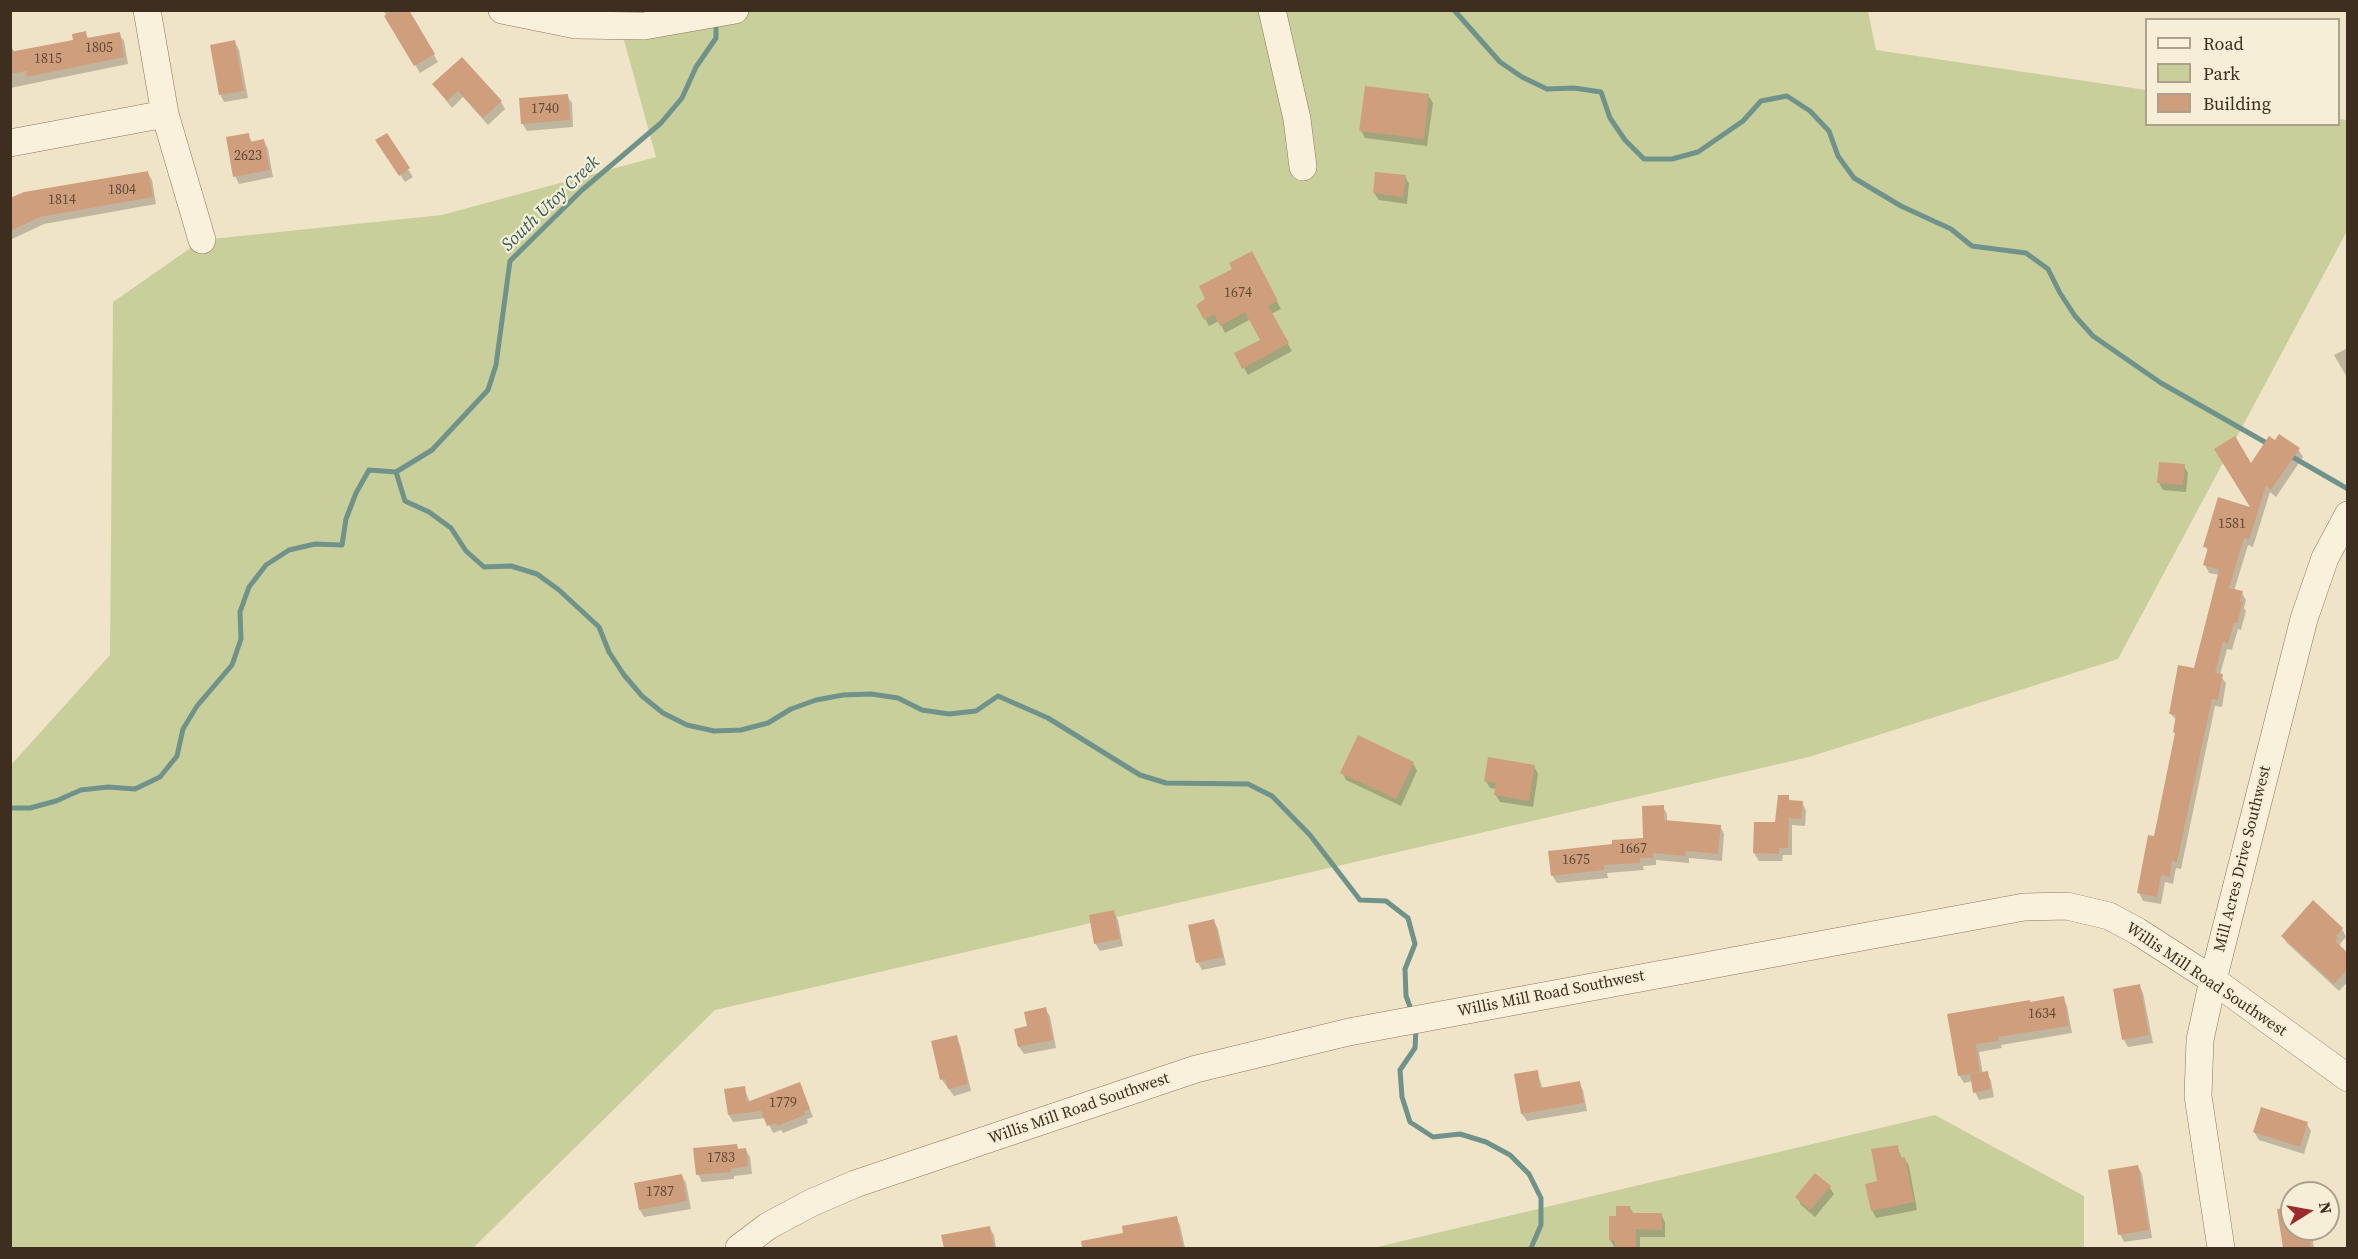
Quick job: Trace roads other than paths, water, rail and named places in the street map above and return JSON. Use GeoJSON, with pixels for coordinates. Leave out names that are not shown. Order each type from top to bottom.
{"type":"FeatureCollection","features":[{"type":"Feature","properties":{"kind":"street"},"geometry":{"type":"LineString","coordinates":[[147,10],[165,114],[202,240]]}},
{"type":"Feature","properties":{"kind":"street"},"geometry":{"type":"LineString","coordinates":[[502,10],[576,25],[644,26],[735,10]]}},
{"type":"Feature","properties":{"kind":"street"},"geometry":{"type":"LineString","coordinates":[[1272,10],[1296,119],[1303,167]]}},
{"type":"Feature","properties":{"kind":"street"},"geometry":{"type":"LineString","coordinates":[[10,143],[165,114]]}},
{"type":"Feature","properties":{"kind":"street","name":"Mill Acres Drive Southwest"},"geometry":{"type":"LineString","coordinates":[[2221,1248],[2198,1096],[2200,1040],[2212,980],[2304,619],[2325,558],[2348,515]]}},
{"type":"Feature","properties":{"kind":"street","name":"Willis Mill Road Southwest"},"geometry":{"type":"LineString","coordinates":[[739,1248],[768,1226],[811,1203],[855,1184],[1196,1069],[1349,1032],[2012,909],[2067,906],[2109,916],[2137,931],[2212,980],[2348,1078]]}},
{"type":"Feature","properties":{"kind":"waterway"},"geometry":{"type":"LineString","coordinates":[[1454,10],[1500,62],[1522,77],[1547,89],[1574,88],[1601,92],[1610,118],[1625,140],[1644,159],[1672,159],[1698,152],[1743,121],[1761,101],[1787,96],[1810,111],[1829,131],[1838,156],[1854,178],[1901,206],[1951,229],[1972,246],[2026,253],[2048,269],[2075,316],[2093,336],[2161,383],[2270,445]]}},
{"type":"Feature","properties":{"kind":"waterway","name":"South Utoy Creek"},"geometry":{"type":"LineString","coordinates":[[10,808],[30,808],[56,801],[81,790],[108,787],[135,789],[160,777],[177,756],[183,729],[197,706],[232,665],[241,639],[240,612],[249,587],[266,565],[289,550],[315,544],[342,545],[346,519],[356,493],[369,470],[396,472],[432,450],[488,390],[496,365],[510,261],[582,190],[661,123],[682,98],[696,67],[716,38],[716,21]]}},
{"type":"Feature","properties":{"kind":"waterway"},"geometry":{"type":"LineString","coordinates":[[2289,455],[2348,489]]}},
{"type":"Feature","properties":{"kind":"waterway"},"geometry":{"type":"LineString","coordinates":[[396,472],[405,501],[429,512],[451,528],[466,551],[484,567],[511,566],[537,574],[559,590],[599,627],[609,652],[624,675],[642,696],[663,713],[687,725],[714,731],[741,730],[768,723],[791,709],[816,700],[843,695],[871,694],[898,698],[922,710],[949,714],[976,711],[998,696],[1048,718],[1140,775],[1166,783],[1248,784],[1272,796],[1310,835],[1360,900],[1386,901],[1408,918],[1415,944],[1405,969],[1406,996],[1412,1012]]}},
{"type":"Feature","properties":{"kind":"waterway"},"geometry":{"type":"LineString","coordinates":[[1416,1029],[1415,1048],[1400,1070],[1402,1097],[1410,1122],[1433,1137],[1460,1134],[1486,1142],[1510,1155],[1529,1174],[1541,1198],[1541,1225],[1531,1248]]}}]}
